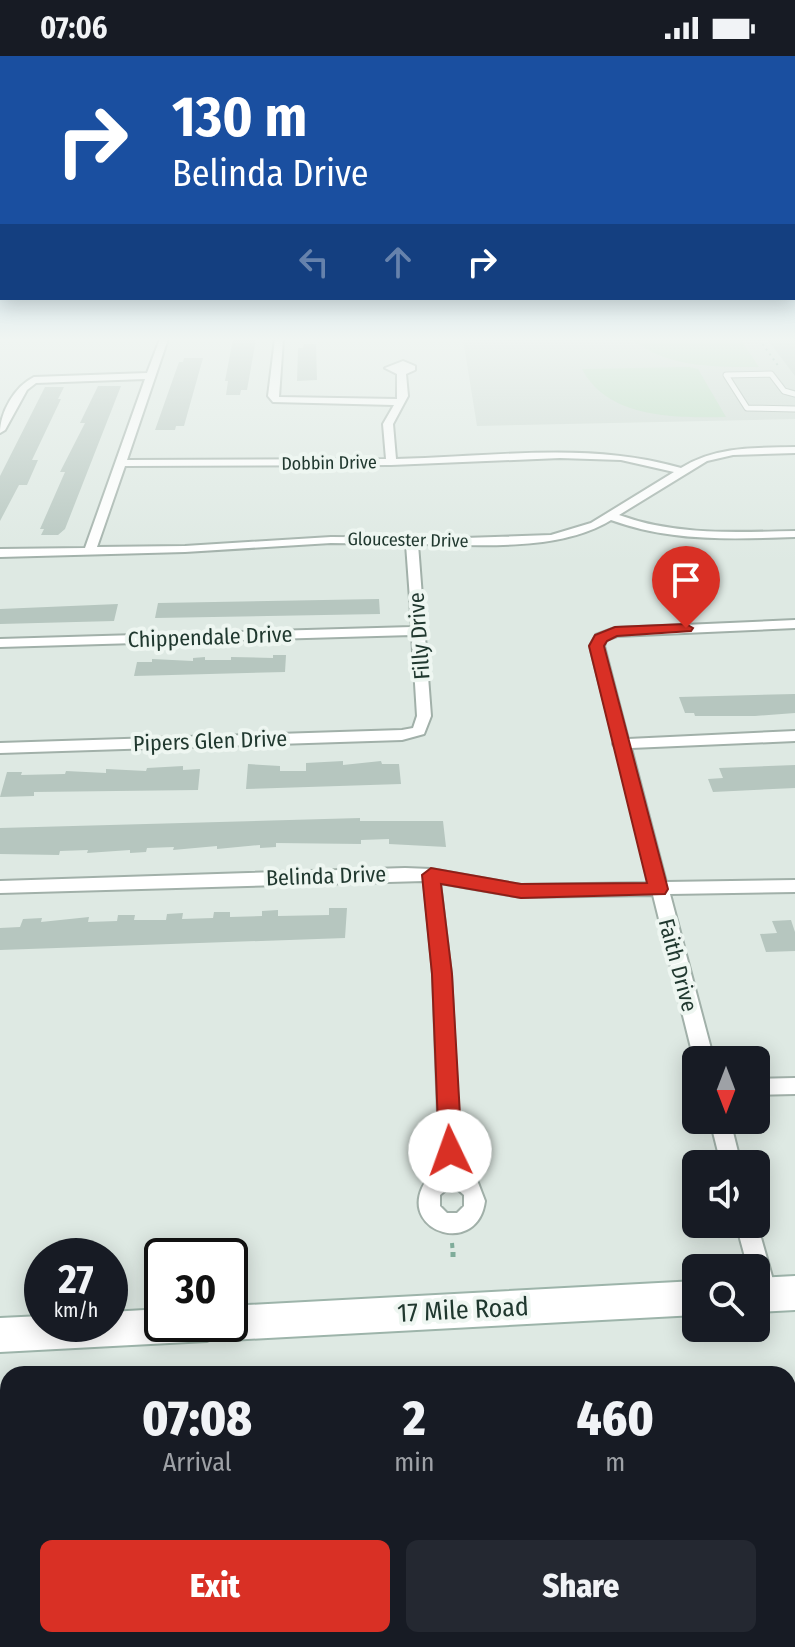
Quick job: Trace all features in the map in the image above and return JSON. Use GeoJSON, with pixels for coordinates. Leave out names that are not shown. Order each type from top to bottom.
{"type":"FeatureCollection","features":[{"type":"Feature","properties":{"kind":"main road","name":"17 Mile Road"},"geometry":{"type":"LineString","coordinates":[[248,1322],[682,1299]]}},
{"type":"Feature","properties":{"kind":"main road"},"geometry":{"type":"LineString","coordinates":[[0,1335],[144,1327]]}},
{"type":"Feature","properties":{"kind":"street"},"geometry":{"type":"LineString","coordinates":[[90,551],[138,413]]}},
{"type":"Feature","properties":{"kind":"street"},"geometry":{"type":"LineString","coordinates":[[391,462],[388,424],[394,413]]}},
{"type":"Feature","properties":{"kind":"street","name":"Gloucester Drive"},"geometry":{"type":"LineString","coordinates":[[0,553],[331,540],[552,538],[576,532],[610,516],[703,459],[723,454],[795,450]]}},
{"type":"Feature","properties":{"kind":"street","name":"Dobbin Drive"},"geometry":{"type":"LineString","coordinates":[[119,463],[391,462],[612,454],[645,459],[681,471]]}},
{"type":"Feature","properties":{"kind":"street"},"geometry":{"type":"LineString","coordinates":[[610,516],[640,528],[677,535],[795,534]]}},
{"type":"Feature","properties":{"kind":"street","name":"Filly Drive"},"geometry":{"type":"LineString","coordinates":[[412,540],[424,716],[419,731]]}},
{"type":"Feature","properties":{"kind":"street","name":"Faith Drive"},"geometry":{"type":"LineString","coordinates":[[700,1046],[597,646],[601,638],[615,632],[795,624]]}},
{"type":"Feature","properties":{"kind":"street","name":"Chippendale Drive"},"geometry":{"type":"LineString","coordinates":[[0,643],[419,631]]}},
{"type":"Feature","properties":{"kind":"street","name":"Pipers Glen Drive"},"geometry":{"type":"LineString","coordinates":[[0,748],[402,735],[419,731]]}},
{"type":"Feature","properties":{"kind":"street"},"geometry":{"type":"LineString","coordinates":[[620,744],[795,736]]}},
{"type":"Feature","properties":{"kind":"street"},"geometry":{"type":"LineString","coordinates":[[431,875],[442,974],[451,1179]]}},
{"type":"Feature","properties":{"kind":"street","name":"Belinda Drive"},"geometry":{"type":"LineString","coordinates":[[0,887],[431,875],[521,891],[795,886]]}},
{"type":"Feature","properties":{"kind":"street"},"geometry":{"type":"LineString","coordinates":[[770,1087],[795,1086]]}},
{"type":"Feature","properties":{"kind":"street"},"geometry":{"type":"LineString","coordinates":[[754,1238],[781,1294]]}},
{"type":"Feature","properties":{"kind":"path"},"geometry":{"type":"LineString","coordinates":[[452,1243],[453,1257]]}},
{"type":"Feature","properties":{"kind":"shaded area"},"geometry":{"type":"Polygon","coordinates":[[[475,413],[795,413],[795,419],[477,426],[475,413]]]}},
{"type":"Feature","properties":{"kind":"green space"},"geometry":{"type":"Polygon","coordinates":[[[654,413],[724,413],[726,417],[686,417],[654,413]]]}},
{"type":"Feature","properties":{"kind":"building"},"geometry":{"type":"Polygon","coordinates":[[[32,413],[54,413],[32,460],[38,460],[27,485],[19,485],[0,521],[0,476],[32,413]]]}},
{"type":"Feature","properties":{"kind":"building"},"geometry":{"type":"Polygon","coordinates":[[[85,413],[110,413],[65,529],[58,535],[41,535],[44,529],[40,529],[65,472],[60,472],[85,423],[80,423],[85,413]]]}},
{"type":"Feature","properties":{"kind":"building"},"geometry":{"type":"Polygon","coordinates":[[[161,413],[188,413],[184,426],[176,426],[175,430],[155,430],[161,413]]]}},
{"type":"Feature","properties":{"kind":"building"},"geometry":{"type":"Polygon","coordinates":[[[379,599],[380,614],[155,618],[158,603],[379,599]]]}},
{"type":"Feature","properties":{"kind":"building"},"geometry":{"type":"Polygon","coordinates":[[[118,604],[114,621],[0,624],[0,609],[118,604]]]}},
{"type":"Feature","properties":{"kind":"building"},"geometry":{"type":"Polygon","coordinates":[[[273,655],[286,655],[285,672],[134,676],[137,662],[152,662],[152,659],[193,661],[193,658],[205,657],[205,660],[231,660],[231,657],[273,658],[273,655]]]}},
{"type":"Feature","properties":{"kind":"building"},"geometry":{"type":"Polygon","coordinates":[[[795,694],[795,713],[755,716],[695,716],[694,713],[685,713],[679,697],[795,694]]]}},
{"type":"Feature","properties":{"kind":"building"},"geometry":{"type":"Polygon","coordinates":[[[343,761],[343,765],[381,761],[382,764],[399,764],[401,784],[246,789],[248,764],[280,766],[280,771],[306,771],[306,763],[343,761]]]}},
{"type":"Feature","properties":{"kind":"building"},"geometry":{"type":"Polygon","coordinates":[[[795,765],[795,788],[713,792],[708,779],[723,778],[719,768],[795,765]]]}},
{"type":"Feature","properties":{"kind":"building"},"geometry":{"type":"Polygon","coordinates":[[[183,766],[183,770],[200,769],[198,790],[34,792],[34,796],[0,797],[7,772],[22,772],[21,775],[65,774],[66,771],[106,773],[106,769],[146,771],[147,768],[183,766]]]}},
{"type":"Feature","properties":{"kind":"building"},"geometry":{"type":"Polygon","coordinates":[[[360,818],[360,821],[443,821],[446,847],[389,844],[389,839],[361,840],[361,844],[276,843],[276,847],[260,848],[260,845],[217,849],[217,846],[173,850],[174,847],[147,848],[146,852],[130,853],[130,850],[87,853],[88,850],[60,851],[59,855],[0,854],[0,828],[360,818]]]}},
{"type":"Feature","properties":{"kind":"building"},"geometry":{"type":"Polygon","coordinates":[[[329,908],[347,908],[345,938],[0,950],[0,928],[20,927],[23,919],[42,918],[41,922],[89,917],[88,922],[117,921],[118,915],[135,915],[134,920],[166,920],[167,914],[183,913],[182,919],[213,918],[214,912],[230,912],[230,917],[262,916],[262,911],[278,910],[278,916],[329,915],[329,908]]]}},
{"type":"Feature","properties":{"kind":"building"},"geometry":{"type":"Polygon","coordinates":[[[791,920],[795,932],[795,951],[766,952],[760,934],[777,933],[772,921],[791,920]]]}},
{"type":"Feature","properties":{"kind":"route"},"geometry":{"type":"LineString","coordinates":[[450,1151],[442,974],[431,875],[521,891],[658,889],[597,646],[606,634],[615,632],[686,628]]}}]}
